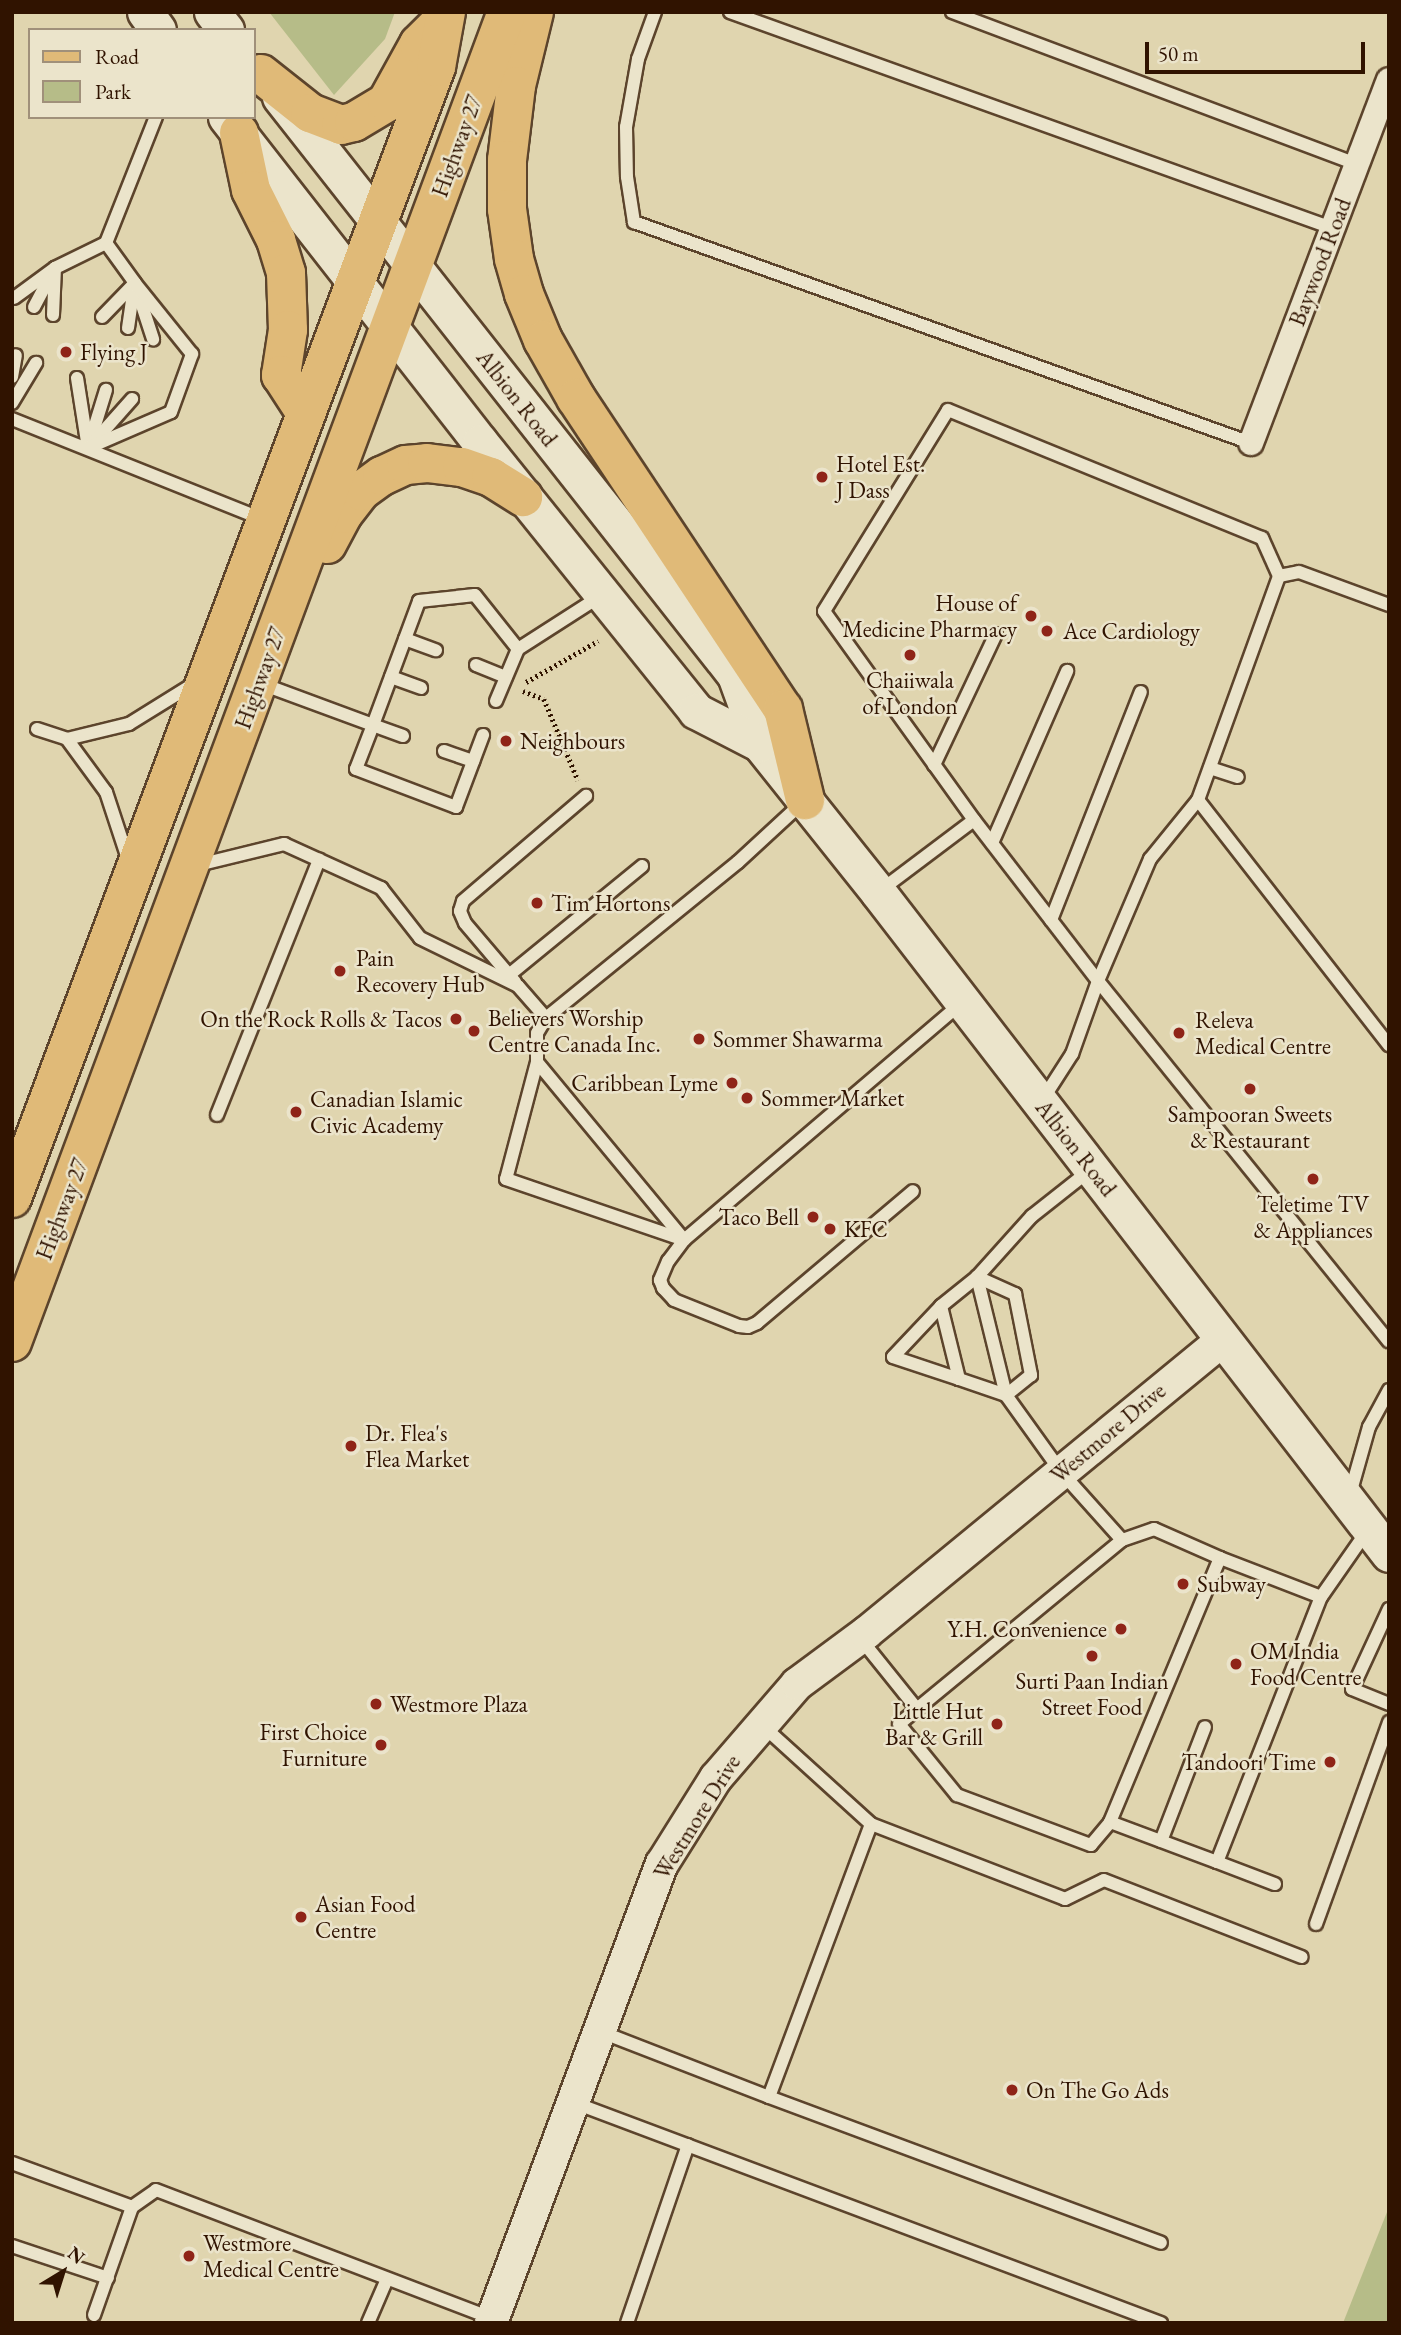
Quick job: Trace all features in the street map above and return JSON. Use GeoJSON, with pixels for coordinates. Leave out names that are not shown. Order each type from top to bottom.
{"type":"FeatureCollection","features":[{"type":"Feature","properties":{"kind":"main road"},"geometry":{"type":"LineString","coordinates":[[145,12],[157,28]]}},
{"type":"Feature","properties":{"kind":"main road"},"geometry":{"type":"LineString","coordinates":[[212,12],[224,28]]}},
{"type":"Feature","properties":{"kind":"main road","name":"Highway 27"},"geometry":{"type":"LineString","coordinates":[[12,1342],[507,12]]}},
{"type":"Feature","properties":{"kind":"main road"},"geometry":{"type":"LineString","coordinates":[[534,12],[516,86],[507,160],[511,234],[524,293],[543,341],[576,398],[783,709],[805,800]]}},
{"type":"Feature","properties":{"kind":"main road"},"geometry":{"type":"LineString","coordinates":[[258,69],[310,113],[341,125],[354,122],[387,102],[419,44],[445,15]]}},
{"type":"Feature","properties":{"kind":"main road","name":"Highway 27"},"geometry":{"type":"LineString","coordinates":[[16,1176],[436,67],[445,15]]}},
{"type":"Feature","properties":{"kind":"main road","name":"Albion Road"},"geometry":{"type":"LineString","coordinates":[[258,69],[735,676],[760,744],[878,892],[1369,1528]]}},
{"type":"Feature","properties":{"kind":"main road"},"geometry":{"type":"LineString","coordinates":[[233,125],[251,190],[276,240],[286,273],[288,330],[281,376],[305,412]]}},
{"type":"Feature","properties":{"kind":"main road","name":"Albion Road"},"geometry":{"type":"LineString","coordinates":[[233,125],[523,497],[696,711],[760,744]]}},
{"type":"Feature","properties":{"kind":"main road"},"geometry":{"type":"LineString","coordinates":[[299,573],[324,549],[343,514],[361,491],[382,476],[406,466],[427,463],[462,467],[491,477],[523,497]]}},
{"type":"Feature","properties":{"kind":"street","name":"Baywood Road"},"geometry":{"type":"LineString","coordinates":[[1251,443],[1389,80]]}},
{"type":"Feature","properties":{"kind":"street","name":"Westmore Drive"},"geometry":{"type":"LineString","coordinates":[[492,2321],[662,1864],[716,1777],[797,1684],[860,1638],[1224,1339]]}},
{"type":"Feature","properties":{"kind":"lane"},"geometry":{"type":"LineString","coordinates":[[655,12],[638,59],[626,127],[627,177],[634,222],[1251,443]]}},
{"type":"Feature","properties":{"kind":"lane"},"geometry":{"type":"LineString","coordinates":[[730,12],[1332,228]]}},
{"type":"Feature","properties":{"kind":"lane"},"geometry":{"type":"LineString","coordinates":[[952,12],[1357,164]]}},
{"type":"Feature","properties":{"kind":"lane"},"geometry":{"type":"LineString","coordinates":[[13,299],[55,268],[106,243],[155,119]]}},
{"type":"Feature","properties":{"kind":"lane"},"geometry":{"type":"LineString","coordinates":[[88,448],[171,412],[192,354],[106,243]]}},
{"type":"Feature","properties":{"kind":"lane"},"geometry":{"type":"LineString","coordinates":[[34,307],[55,268]]}},
{"type":"Feature","properties":{"kind":"lane"},"geometry":{"type":"LineString","coordinates":[[53,315],[55,268]]}},
{"type":"Feature","properties":{"kind":"lane"},"geometry":{"type":"LineString","coordinates":[[102,317],[135,283]]}},
{"type":"Feature","properties":{"kind":"lane"},"geometry":{"type":"LineString","coordinates":[[128,328],[135,283]]}},
{"type":"Feature","properties":{"kind":"lane"},"geometry":{"type":"LineString","coordinates":[[135,283],[153,339]]}},
{"type":"Feature","properties":{"kind":"lane"},"geometry":{"type":"LineString","coordinates":[[12,377],[16,355]]}},
{"type":"Feature","properties":{"kind":"lane"},"geometry":{"type":"LineString","coordinates":[[12,403],[36,363]]}},
{"type":"Feature","properties":{"kind":"lane"},"geometry":{"type":"LineString","coordinates":[[77,379],[88,448]]}},
{"type":"Feature","properties":{"kind":"lane"},"geometry":{"type":"LineString","coordinates":[[88,448],[106,390]]}},
{"type":"Feature","properties":{"kind":"lane"},"geometry":{"type":"LineString","coordinates":[[88,448],[132,399]]}},
{"type":"Feature","properties":{"kind":"lane"},"geometry":{"type":"LineString","coordinates":[[1041,1102],[1072,1055],[1098,981],[1150,859],[1198,800],[1279,576],[1262,538],[948,410],[824,611],[974,820],[1098,981],[1389,1342]]}},
{"type":"Feature","properties":{"kind":"lane"},"geometry":{"type":"LineString","coordinates":[[12,419],[264,520]]}},
{"type":"Feature","properties":{"kind":"lane"},"geometry":{"type":"LineString","coordinates":[[1279,576],[1298,572],[1389,605]]}},
{"type":"Feature","properties":{"kind":"lane"},"geometry":{"type":"LineString","coordinates":[[496,701],[518,649],[603,594]]}},
{"type":"Feature","properties":{"kind":"lane"},"geometry":{"type":"LineString","coordinates":[[483,735],[456,807],[356,769],[419,601],[475,595],[518,649]]}},
{"type":"Feature","properties":{"kind":"lane"},"geometry":{"type":"LineString","coordinates":[[934,765],[996,634]]}},
{"type":"Feature","properties":{"kind":"lane"},"geometry":{"type":"LineString","coordinates":[[405,639],[436,650]]}},
{"type":"Feature","properties":{"kind":"lane"},"geometry":{"type":"LineString","coordinates":[[476,666],[506,677]]}},
{"type":"Feature","properties":{"kind":"lane"},"geometry":{"type":"LineString","coordinates":[[992,843],[1068,671]]}},
{"type":"Feature","properties":{"kind":"lane"},"geometry":{"type":"LineString","coordinates":[[37,729],[68,738],[129,724],[206,675]]}},
{"type":"Feature","properties":{"kind":"lane"},"geometry":{"type":"LineString","coordinates":[[391,677],[421,688]]}},
{"type":"Feature","properties":{"kind":"lane"},"geometry":{"type":"LineString","coordinates":[[258,683],[403,736]]}},
{"type":"Feature","properties":{"kind":"lane"},"geometry":{"type":"LineString","coordinates":[[1051,920],[1141,692]]}},
{"type":"Feature","properties":{"kind":"lane"},"geometry":{"type":"LineString","coordinates":[[68,738],[106,792],[132,873]]}},
{"type":"Feature","properties":{"kind":"lane"},"geometry":{"type":"LineString","coordinates":[[444,751],[473,761]]}},
{"type":"Feature","properties":{"kind":"lane"},"geometry":{"type":"LineString","coordinates":[[1210,768],[1238,777]]}},
{"type":"Feature","properties":{"kind":"lane"},"geometry":{"type":"LineString","coordinates":[[546,1018],[465,923],[460,911],[463,901],[586,796]]}},
{"type":"Feature","properties":{"kind":"lane"},"geometry":{"type":"LineString","coordinates":[[684,1240],[506,1178],[537,1062],[537,1033],[546,1018],[738,862],[805,800]]}},
{"type":"Feature","properties":{"kind":"lane"},"geometry":{"type":"LineString","coordinates":[[1198,800],[1389,1045]]}},
{"type":"Feature","properties":{"kind":"lane"},"geometry":{"type":"LineString","coordinates":[[878,892],[974,820]]}},
{"type":"Feature","properties":{"kind":"lane"},"geometry":{"type":"LineString","coordinates":[[191,866],[284,844],[381,888],[420,938],[518,986]]}},
{"type":"Feature","properties":{"kind":"lane"},"geometry":{"type":"LineString","coordinates":[[218,1115],[318,860]]}},
{"type":"Feature","properties":{"kind":"lane"},"geometry":{"type":"LineString","coordinates":[[509,975],[642,866]]}},
{"type":"Feature","properties":{"kind":"lane"},"geometry":{"type":"LineString","coordinates":[[912,1191],[757,1323],[748,1327],[674,1300],[663,1288],[660,1280],[667,1261],[684,1240],[963,1002]]}},
{"type":"Feature","properties":{"kind":"lane"},"geometry":{"type":"LineString","coordinates":[[537,1062],[684,1240]]}},
{"type":"Feature","properties":{"kind":"lane"},"geometry":{"type":"LineString","coordinates":[[1006,1395],[893,1357],[941,1306],[977,1277],[1032,1216],[1092,1168]]}},
{"type":"Feature","properties":{"kind":"lane"},"geometry":{"type":"LineString","coordinates":[[977,1277],[1006,1395],[1062,1473],[1122,1540]]}},
{"type":"Feature","properties":{"kind":"lane"},"geometry":{"type":"LineString","coordinates":[[977,1277],[1015,1294],[1031,1375],[1006,1395]]}},
{"type":"Feature","properties":{"kind":"lane"},"geometry":{"type":"LineString","coordinates":[[941,1306],[959,1379]]}},
{"type":"Feature","properties":{"kind":"lane"},"geometry":{"type":"LineString","coordinates":[[1217,1862],[1321,1597],[1369,1528],[1369,1427],[1389,1390]]}},
{"type":"Feature","properties":{"kind":"lane"},"geometry":{"type":"LineString","coordinates":[[1220,1558],[1110,1822],[1091,1845],[957,1795],[899,1724],[1122,1540],[1153,1529],[1321,1597]]}},
{"type":"Feature","properties":{"kind":"lane"},"geometry":{"type":"LineString","coordinates":[[1389,1609],[1352,1689],[1389,1704]]}},
{"type":"Feature","properties":{"kind":"lane"},"geometry":{"type":"LineString","coordinates":[[860,1638],[918,1709]]}},
{"type":"Feature","properties":{"kind":"lane"},"geometry":{"type":"LineString","coordinates":[[1316,1924],[1389,1722]]}},
{"type":"Feature","properties":{"kind":"lane"},"geometry":{"type":"LineString","coordinates":[[761,1724],[871,1824],[1065,1899],[1104,1880],[1301,1957]]}},
{"type":"Feature","properties":{"kind":"lane"},"geometry":{"type":"LineString","coordinates":[[1161,1841],[1205,1727]]}},
{"type":"Feature","properties":{"kind":"lane"},"geometry":{"type":"LineString","coordinates":[[1110,1822],[1275,1884]]}},
{"type":"Feature","properties":{"kind":"lane"},"geometry":{"type":"LineString","coordinates":[[769,2096],[871,1824]]}},
{"type":"Feature","properties":{"kind":"lane"},"geometry":{"type":"LineString","coordinates":[[598,2031],[1161,2243]]}},
{"type":"Feature","properties":{"kind":"lane"},"geometry":{"type":"LineString","coordinates":[[572,2102],[1161,2323]]}},
{"type":"Feature","properties":{"kind":"lane"},"geometry":{"type":"LineString","coordinates":[[627,2323],[688,2145]]}},
{"type":"Feature","properties":{"kind":"lane"},"geometry":{"type":"LineString","coordinates":[[12,2163],[132,2207]]}},
{"type":"Feature","properties":{"kind":"lane"},"geometry":{"type":"LineString","coordinates":[[94,2315],[132,2207],[156,2190],[492,2321]]}},
{"type":"Feature","properties":{"kind":"lane"},"geometry":{"type":"LineString","coordinates":[[12,2246],[108,2278]]}},
{"type":"Feature","properties":{"kind":"lane"},"geometry":{"type":"LineString","coordinates":[[368,2323],[387,2279]]}},
{"type":"Feature","properties":{"kind":"path"},"geometry":{"type":"LineString","coordinates":[[586,796],[544,699],[516,688],[598,641]]}},
{"type":"Feature","properties":{"kind":"green space"},"geometry":{"type":"Polygon","coordinates":[[[269,12],[395,12],[385,39],[334,95],[269,12]]]}},
{"type":"Feature","properties":{"kind":"green space"},"geometry":{"type":"Polygon","coordinates":[[[1389,2207],[1389,2323],[1343,2323],[1389,2207]]]}},
{"type":"Feature","properties":{"kind":"place","name":"Flying J"},"geometry":{"type":"Point","coordinates":[66,352]}},
{"type":"Feature","properties":{"kind":"place","name":"Hotel Est. J Dass"},"geometry":{"type":"Point","coordinates":[822,477]}},
{"type":"Feature","properties":{"kind":"place","name":"House of Medicine Pharmacy"},"geometry":{"type":"Point","coordinates":[1031,616]}},
{"type":"Feature","properties":{"kind":"place","name":"Ace Cardiology"},"geometry":{"type":"Point","coordinates":[1047,631]}},
{"type":"Feature","properties":{"kind":"place","name":"Chaiiwala of London"},"geometry":{"type":"Point","coordinates":[910,655]}},
{"type":"Feature","properties":{"kind":"place","name":"Neighbours"},"geometry":{"type":"Point","coordinates":[506,741]}},
{"type":"Feature","properties":{"kind":"place","name":"Tim Hortons"},"geometry":{"type":"Point","coordinates":[537,903]}},
{"type":"Feature","properties":{"kind":"place","name":"Pain Recovery Hub"},"geometry":{"type":"Point","coordinates":[340,971]}},
{"type":"Feature","properties":{"kind":"place","name":"On the Rock Rolls & Tacos"},"geometry":{"type":"Point","coordinates":[456,1019]}},
{"type":"Feature","properties":{"kind":"place","name":"Believers Worship Centre Canada Inc."},"geometry":{"type":"Point","coordinates":[474,1031]}},
{"type":"Feature","properties":{"kind":"place","name":"Releva Medical Centre"},"geometry":{"type":"Point","coordinates":[1179,1033]}},
{"type":"Feature","properties":{"kind":"place","name":"Sommer Shawarma"},"geometry":{"type":"Point","coordinates":[699,1039]}},
{"type":"Feature","properties":{"kind":"place","name":"Caribbean Lyme"},"geometry":{"type":"Point","coordinates":[732,1083]}},
{"type":"Feature","properties":{"kind":"place","name":"Sampooran Sweets & Restaurant"},"geometry":{"type":"Point","coordinates":[1250,1089]}},
{"type":"Feature","properties":{"kind":"place","name":"Sommer Market"},"geometry":{"type":"Point","coordinates":[747,1098]}},
{"type":"Feature","properties":{"kind":"place","name":"Canadian Islamic Civic Academy"},"geometry":{"type":"Point","coordinates":[296,1112]}},
{"type":"Feature","properties":{"kind":"place","name":"Teletime TV & Appliances"},"geometry":{"type":"Point","coordinates":[1313,1179]}},
{"type":"Feature","properties":{"kind":"place","name":"Taco Bell"},"geometry":{"type":"Point","coordinates":[813,1217]}},
{"type":"Feature","properties":{"kind":"place","name":"KFC"},"geometry":{"type":"Point","coordinates":[830,1229]}},
{"type":"Feature","properties":{"kind":"place","name":"Dr. Flea's Flea Market"},"geometry":{"type":"Point","coordinates":[351,1446]}},
{"type":"Feature","properties":{"kind":"place","name":"Subway"},"geometry":{"type":"Point","coordinates":[1183,1584]}},
{"type":"Feature","properties":{"kind":"place","name":"Y.H. Convenience"},"geometry":{"type":"Point","coordinates":[1121,1629]}},
{"type":"Feature","properties":{"kind":"place","name":"Surti Paan Indian Street Food"},"geometry":{"type":"Point","coordinates":[1092,1656]}},
{"type":"Feature","properties":{"kind":"place","name":"OM India Food Centre"},"geometry":{"type":"Point","coordinates":[1236,1664]}},
{"type":"Feature","properties":{"kind":"place","name":"Westmore Plaza"},"geometry":{"type":"Point","coordinates":[376,1704]}},
{"type":"Feature","properties":{"kind":"place","name":"Little Hut Bar & Grill"},"geometry":{"type":"Point","coordinates":[997,1724]}},
{"type":"Feature","properties":{"kind":"place","name":"First Choice Furniture"},"geometry":{"type":"Point","coordinates":[381,1745]}},
{"type":"Feature","properties":{"kind":"place","name":"Tandoori Time"},"geometry":{"type":"Point","coordinates":[1330,1762]}},
{"type":"Feature","properties":{"kind":"place","name":"Asian Food Centre"},"geometry":{"type":"Point","coordinates":[301,1917]}},
{"type":"Feature","properties":{"kind":"place","name":"On The Go Ads"},"geometry":{"type":"Point","coordinates":[1012,2090]}},
{"type":"Feature","properties":{"kind":"place","name":"Westmore Medical Centre"},"geometry":{"type":"Point","coordinates":[189,2256]}}]}
